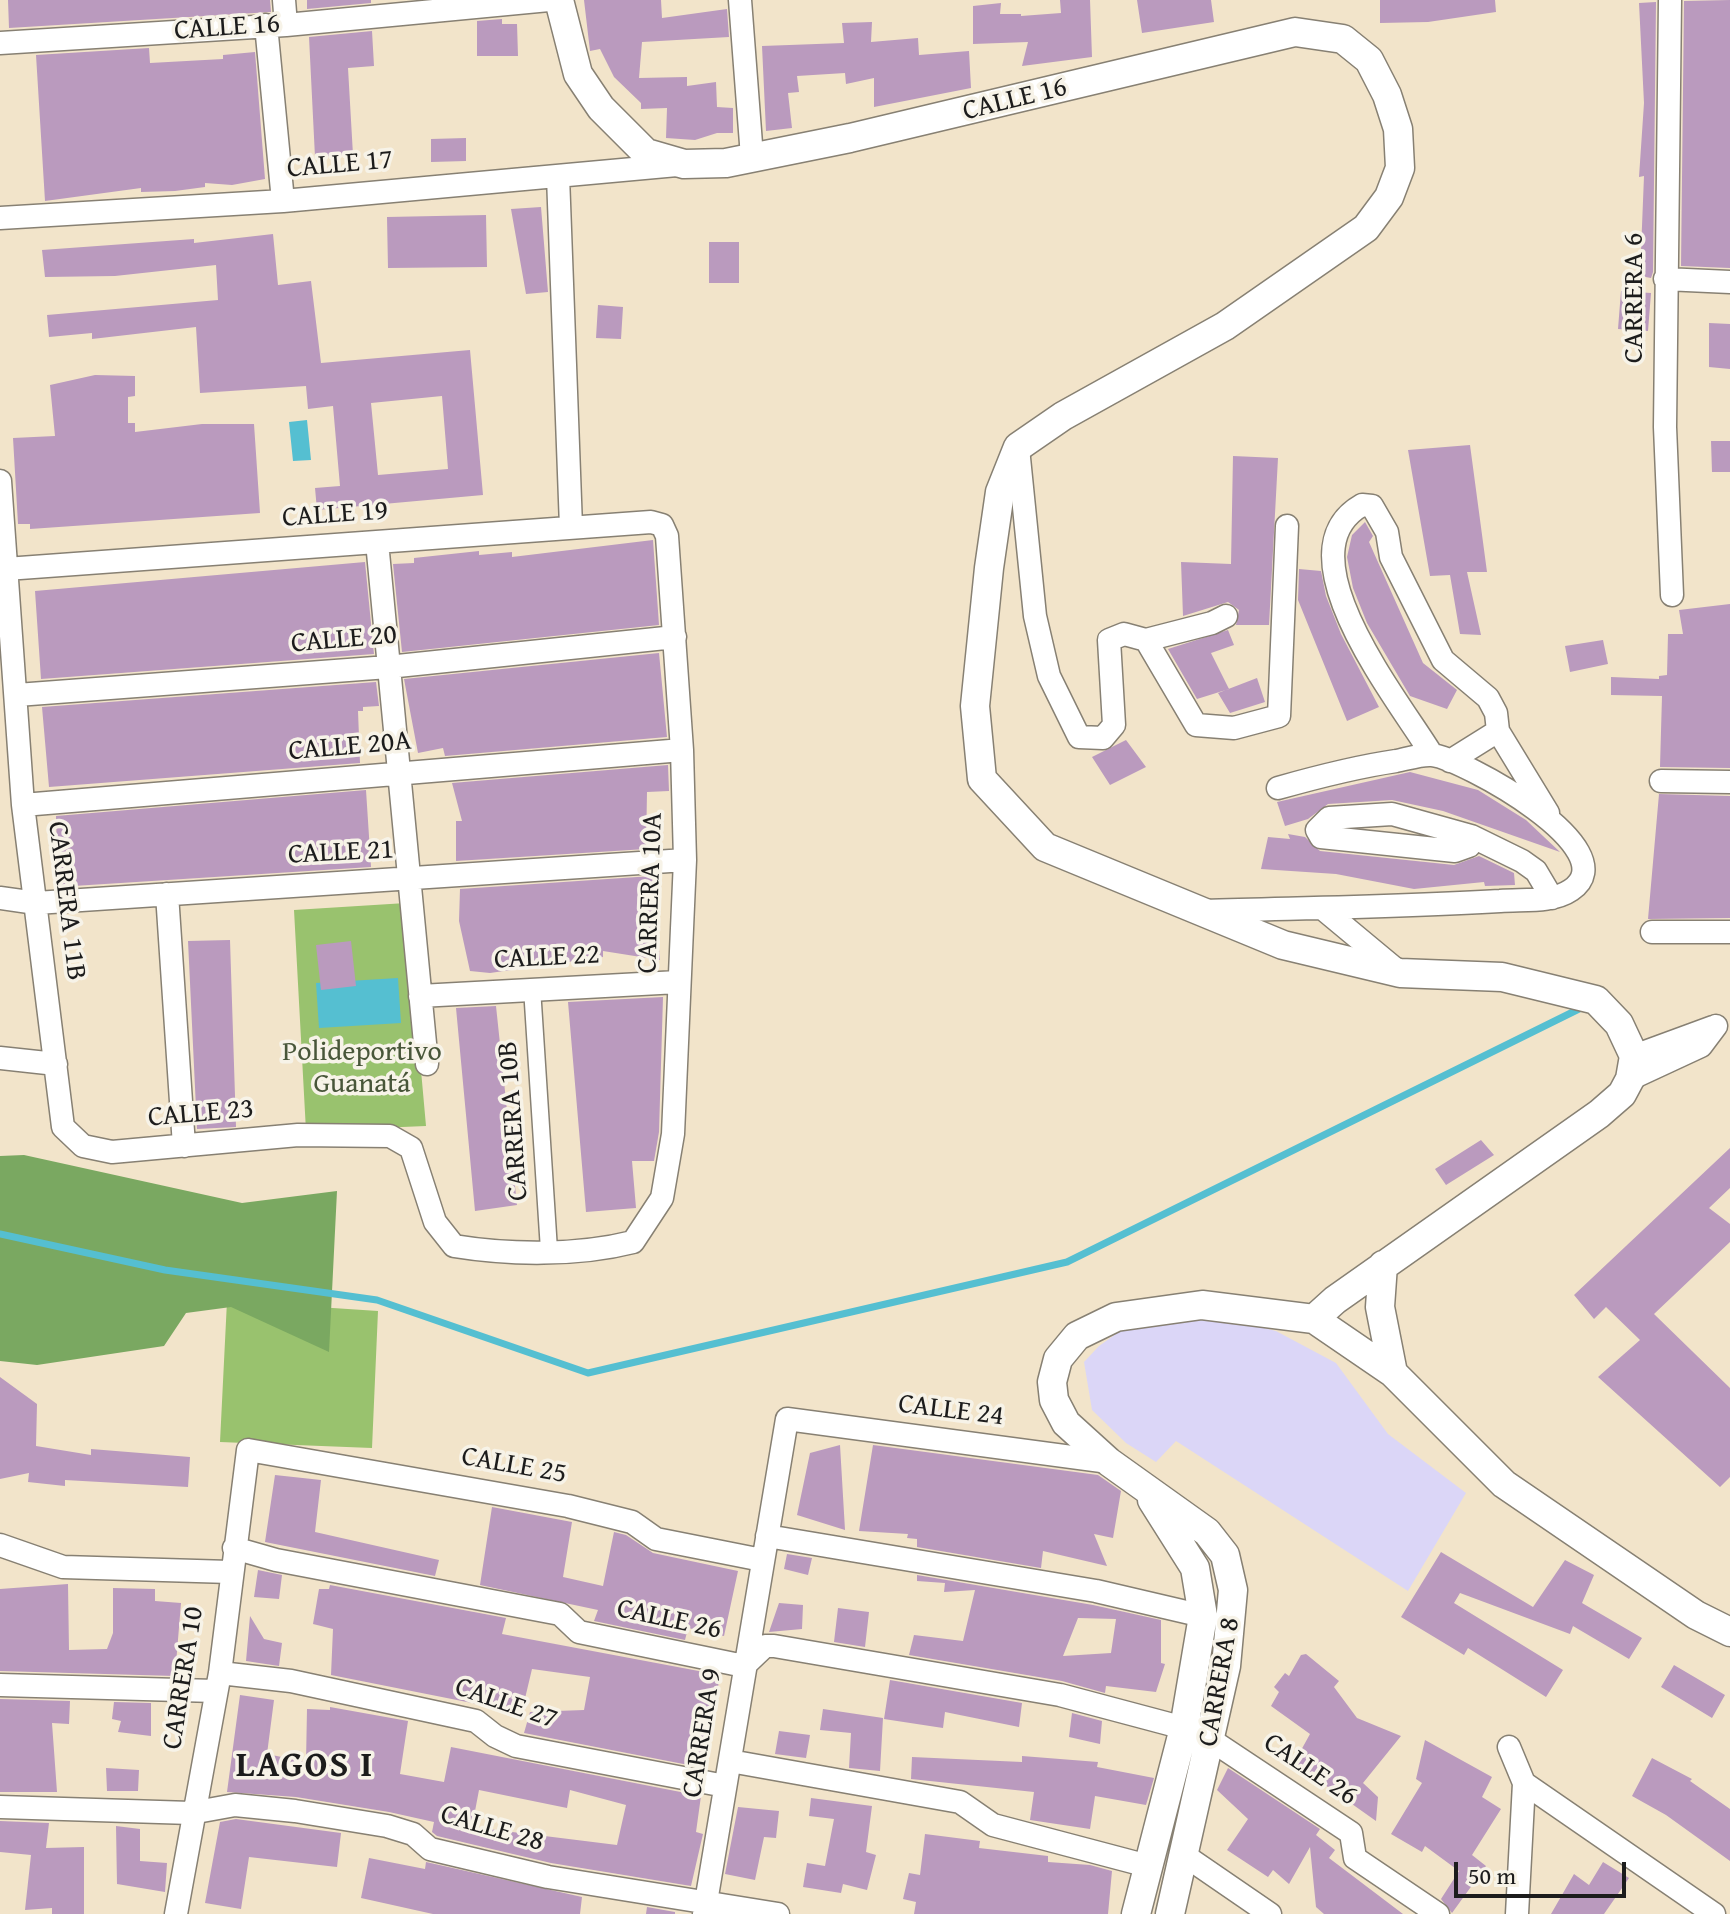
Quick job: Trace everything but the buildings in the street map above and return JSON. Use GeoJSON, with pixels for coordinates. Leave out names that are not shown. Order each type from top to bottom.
{"type":"FeatureCollection","features":[{"type":"Feature","properties":{"kind":"street"},"geometry":{"type":"LineString","coordinates":[[283,201],[276,25],[284,0]]}},
{"type":"Feature","properties":{"kind":"street","name":"CALLE 16"},"geometry":{"type":"LineString","coordinates":[[0,43],[276,25],[549,0]]}},
{"type":"Feature","properties":{"kind":"street","name":"CALLE 16"},"geometry":{"type":"LineString","coordinates":[[559,0],[578,74],[601,108],[646,153],[684,164],[726,163],[1004,104],[1186,55],[1295,32],[1343,39],[1369,60],[1387,95],[1398,129],[1400,168],[1389,197],[1366,228],[1225,326],[1063,416],[1018,447]]}},
{"type":"Feature","properties":{"kind":"street"},"geometry":{"type":"LineString","coordinates":[[740,0],[752,157]]}},
{"type":"Feature","properties":{"kind":"street","name":"CARRERA 6"},"geometry":{"type":"LineString","coordinates":[[1670,0],[1665,427],[1672,595]]}},
{"type":"Feature","properties":{"kind":"street","name":"CALLE 17"},"geometry":{"type":"LineString","coordinates":[[0,218],[283,201],[684,164]]}},
{"type":"Feature","properties":{"kind":"street"},"geometry":{"type":"LineString","coordinates":[[558,176],[571,527]]}},
{"type":"Feature","properties":{"kind":"street"},"geometry":{"type":"LineString","coordinates":[[1665,279],[1730,282]]}},
{"type":"Feature","properties":{"kind":"street"},"geometry":{"type":"LineString","coordinates":[[1018,447],[1035,616],[1049,676],[1079,737],[1103,738],[1114,725],[1109,640],[1124,634],[1146,640],[1212,623],[1226,616]]}},
{"type":"Feature","properties":{"kind":"street"},"geometry":{"type":"LineString","coordinates":[[1018,447],[1000,492],[975,706],[982,779],[1045,847],[1194,911],[1283,945],[1400,973],[1502,977],[1565,990],[1596,1000],[1619,1024],[1632,1067],[1622,1094],[1599,1114],[1383,1265],[1314,1319]]}},
{"type":"Feature","properties":{"kind":"street","name":"CARRERA 11B"},"geometry":{"type":"LineString","coordinates":[[0,481],[3,568],[17,695],[9,733],[23,805],[63,1127],[83,1146],[112,1152]]}},
{"type":"Feature","properties":{"kind":"street"},"geometry":{"type":"LineString","coordinates":[[1194,911],[1427,907],[1552,898],[1571,890],[1583,878],[1586,865],[1579,847],[1553,823],[1510,794],[1441,758],[1362,646],[1336,584],[1330,554],[1345,520],[1362,505],[1372,506],[1387,532],[1391,557],[1443,660],[1488,698],[1496,713],[1498,731],[1553,823]]}},
{"type":"Feature","properties":{"kind":"street","name":"CALLE 19"},"geometry":{"type":"LineString","coordinates":[[3,568],[651,522],[662,525],[667,536]]}},
{"type":"Feature","properties":{"kind":"street"},"geometry":{"type":"LineString","coordinates":[[1146,640],[1196,725],[1234,728],[1279,716],[1287,526]]}},
{"type":"Feature","properties":{"kind":"street","name":"CARRERA 10A"},"geometry":{"type":"LineString","coordinates":[[549,1250],[608,1249],[633,1242],[662,1198],[673,1134],[685,860],[682,750],[667,536]]}},
{"type":"Feature","properties":{"kind":"street"},"geometry":{"type":"LineString","coordinates":[[377,542],[427,1064]]}},
{"type":"Feature","properties":{"kind":"street","name":"CALLE 20"},"geometry":{"type":"LineString","coordinates":[[17,695],[388,667],[675,637]]}},
{"type":"Feature","properties":{"kind":"street"},"geometry":{"type":"LineString","coordinates":[[1278,788],[1340,770],[1441,758],[1498,731]]}},
{"type":"Feature","properties":{"kind":"street","name":"CALLE 20A"},"geometry":{"type":"LineString","coordinates":[[23,805],[682,750]]}},
{"type":"Feature","properties":{"kind":"street"},"geometry":{"type":"LineString","coordinates":[[1661,781],[1730,782]]}},
{"type":"Feature","properties":{"kind":"street"},"geometry":{"type":"LineString","coordinates":[[1471,836],[1469,846],[1455,851],[1321,837],[1317,830],[1329,818],[1392,814],[1471,836],[1529,866],[1552,898]]}},
{"type":"Feature","properties":{"kind":"street","name":"CALLE 21"},"geometry":{"type":"LineString","coordinates":[[0,898],[36,903],[685,860]]}},
{"type":"Feature","properties":{"kind":"street"},"geometry":{"type":"LineString","coordinates":[[167,894],[184,1146]]}},
{"type":"Feature","properties":{"kind":"street"},"geometry":{"type":"LineString","coordinates":[[1322,908],[1400,973]]}},
{"type":"Feature","properties":{"kind":"street"},"geometry":{"type":"LineString","coordinates":[[1652,932],[1730,932]]}},
{"type":"Feature","properties":{"kind":"street","name":"CALLE 22"},"geometry":{"type":"LineString","coordinates":[[420,996],[678,982]]}},
{"type":"Feature","properties":{"kind":"street","name":"CARRERA 10B"},"geometry":{"type":"LineString","coordinates":[[532,988],[549,1250]]}},
{"type":"Feature","properties":{"kind":"street"},"geometry":{"type":"LineString","coordinates":[[1632,1067],[1701,1046],[1723,1024]]}},
{"type":"Feature","properties":{"kind":"street"},"geometry":{"type":"LineString","coordinates":[[0,1058],[56,1064]]}},
{"type":"Feature","properties":{"kind":"street","name":"CALLE 23"},"geometry":{"type":"LineString","coordinates":[[112,1152],[298,1135],[390,1136],[411,1148],[435,1222],[454,1246],[549,1250]]}},
{"type":"Feature","properties":{"kind":"street"},"geometry":{"type":"LineString","coordinates":[[1383,1265],[1380,1307],[1393,1373]]}},
{"type":"Feature","properties":{"kind":"street","name":"CARRERA 8"},"geometry":{"type":"LineString","coordinates":[[1170,1914],[1211,1740],[1232,1621],[1233,1590],[1225,1555],[1207,1532],[1109,1462],[1066,1423],[1054,1400],[1052,1382],[1058,1359],[1077,1336],[1116,1317],[1202,1305],[1314,1319],[1393,1373],[1504,1484],[1696,1615],[1730,1632]]}},
{"type":"Feature","properties":{"kind":"street","name":"CALLE 24"},"geometry":{"type":"LineString","coordinates":[[787,1419],[1109,1462]]}},
{"type":"Feature","properties":{"kind":"street","name":"CARRERA 9"},"geometry":{"type":"LineString","coordinates":[[706,1908],[787,1419]]}},
{"type":"Feature","properties":{"kind":"street","name":"CARRERA 10"},"geometry":{"type":"LineString","coordinates":[[176,1914],[191,1813],[217,1682],[248,1450]]}},
{"type":"Feature","properties":{"kind":"street","name":"CALLE 25"},"geometry":{"type":"LineString","coordinates":[[248,1450],[568,1506],[632,1522],[656,1539],[762,1560]]}},
{"type":"Feature","properties":{"kind":"street","name":"CARRERA 8"},"geometry":{"type":"LineString","coordinates":[[1136,1914],[1184,1728],[1203,1616],[1195,1568],[1142,1485]]}},
{"type":"Feature","properties":{"kind":"street"},"geometry":{"type":"LineString","coordinates":[[767,1536],[1057,1587],[1096,1591],[1203,1616]]}},
{"type":"Feature","properties":{"kind":"street"},"geometry":{"type":"LineString","coordinates":[[0,1545],[63,1567],[230,1572]]}},
{"type":"Feature","properties":{"kind":"street","name":"CALLE 26"},"geometry":{"type":"LineString","coordinates":[[234,1548],[276,1560],[560,1614],[579,1632],[744,1666],[765,1646],[774,1646],[1060,1695],[1184,1728]]}},
{"type":"Feature","properties":{"kind":"street","name":"CALLE 27"},"geometry":{"type":"LineString","coordinates":[[0,1685],[291,1681],[476,1721],[495,1736],[516,1746],[725,1786]]}},
{"type":"Feature","properties":{"kind":"street","name":"CALLE 26"},"geometry":{"type":"LineString","coordinates":[[1211,1740],[1351,1833],[1355,1858],[1438,1914]]}},
{"type":"Feature","properties":{"kind":"street"},"geometry":{"type":"LineString","coordinates":[[1509,1747],[1524,1783],[1517,1914]]}},
{"type":"Feature","properties":{"kind":"street"},"geometry":{"type":"LineString","coordinates":[[730,1761],[960,1802],[993,1825],[1148,1866]]}},
{"type":"Feature","properties":{"kind":"street"},"geometry":{"type":"LineString","coordinates":[[1524,1783],[1714,1914]]}},
{"type":"Feature","properties":{"kind":"street","name":"CALLE 28"},"geometry":{"type":"LineString","coordinates":[[0,1807],[191,1813],[235,1805],[387,1826],[413,1834],[430,1849],[460,1856],[706,1908],[778,1914]]}},
{"type":"Feature","properties":{"kind":"street"},"geometry":{"type":"LineString","coordinates":[[1184,1855],[1270,1914]]}},
{"type":"Feature","properties":{"kind":"shaded area"},"geometry":{"type":"Polygon","coordinates":[[[1199,1312],[1276,1331],[1336,1363],[1388,1434],[1466,1493],[1408,1591],[1176,1441],[1156,1462],[1126,1443],[1092,1410],[1084,1362],[1099,1346],[1123,1329],[1199,1312]]]}},
{"type":"Feature","properties":{"kind":"green space","name":"Polideportivo Guanatá"},"geometry":{"type":"Polygon","coordinates":[[[406,903],[426,1126],[306,1131],[294,910],[406,903]]]}},
{"type":"Feature","properties":{"kind":"green space"},"geometry":{"type":"Polygon","coordinates":[[[24,1155],[242,1203],[337,1191],[329,1352],[231,1307],[186,1313],[164,1346],[37,1365],[0,1361],[0,1156],[24,1155]]]}},
{"type":"Feature","properties":{"kind":"green space"},"geometry":{"type":"Polygon","coordinates":[[[227,1301],[378,1311],[372,1448],[220,1442],[227,1301]]]}},
{"type":"Feature","properties":{"kind":"water"},"geometry":{"type":"Polygon","coordinates":[[[307,420],[311,460],[293,461],[289,422],[307,420]]]}},
{"type":"Feature","properties":{"kind":"water"},"geometry":{"type":"Polygon","coordinates":[[[398,978],[401,1023],[319,1028],[316,983],[398,978]]]}},
{"type":"Feature","properties":{"kind":"waterway"},"geometry":{"type":"LineString","coordinates":[[0,1234],[165,1270],[377,1300],[588,1373],[1067,1262],[1583,1007]]}},
{"type":"Feature","properties":{"kind":"district","name":"LAGOS I"},"geometry":{"type":"Point","coordinates":[305,1767]}}]}
